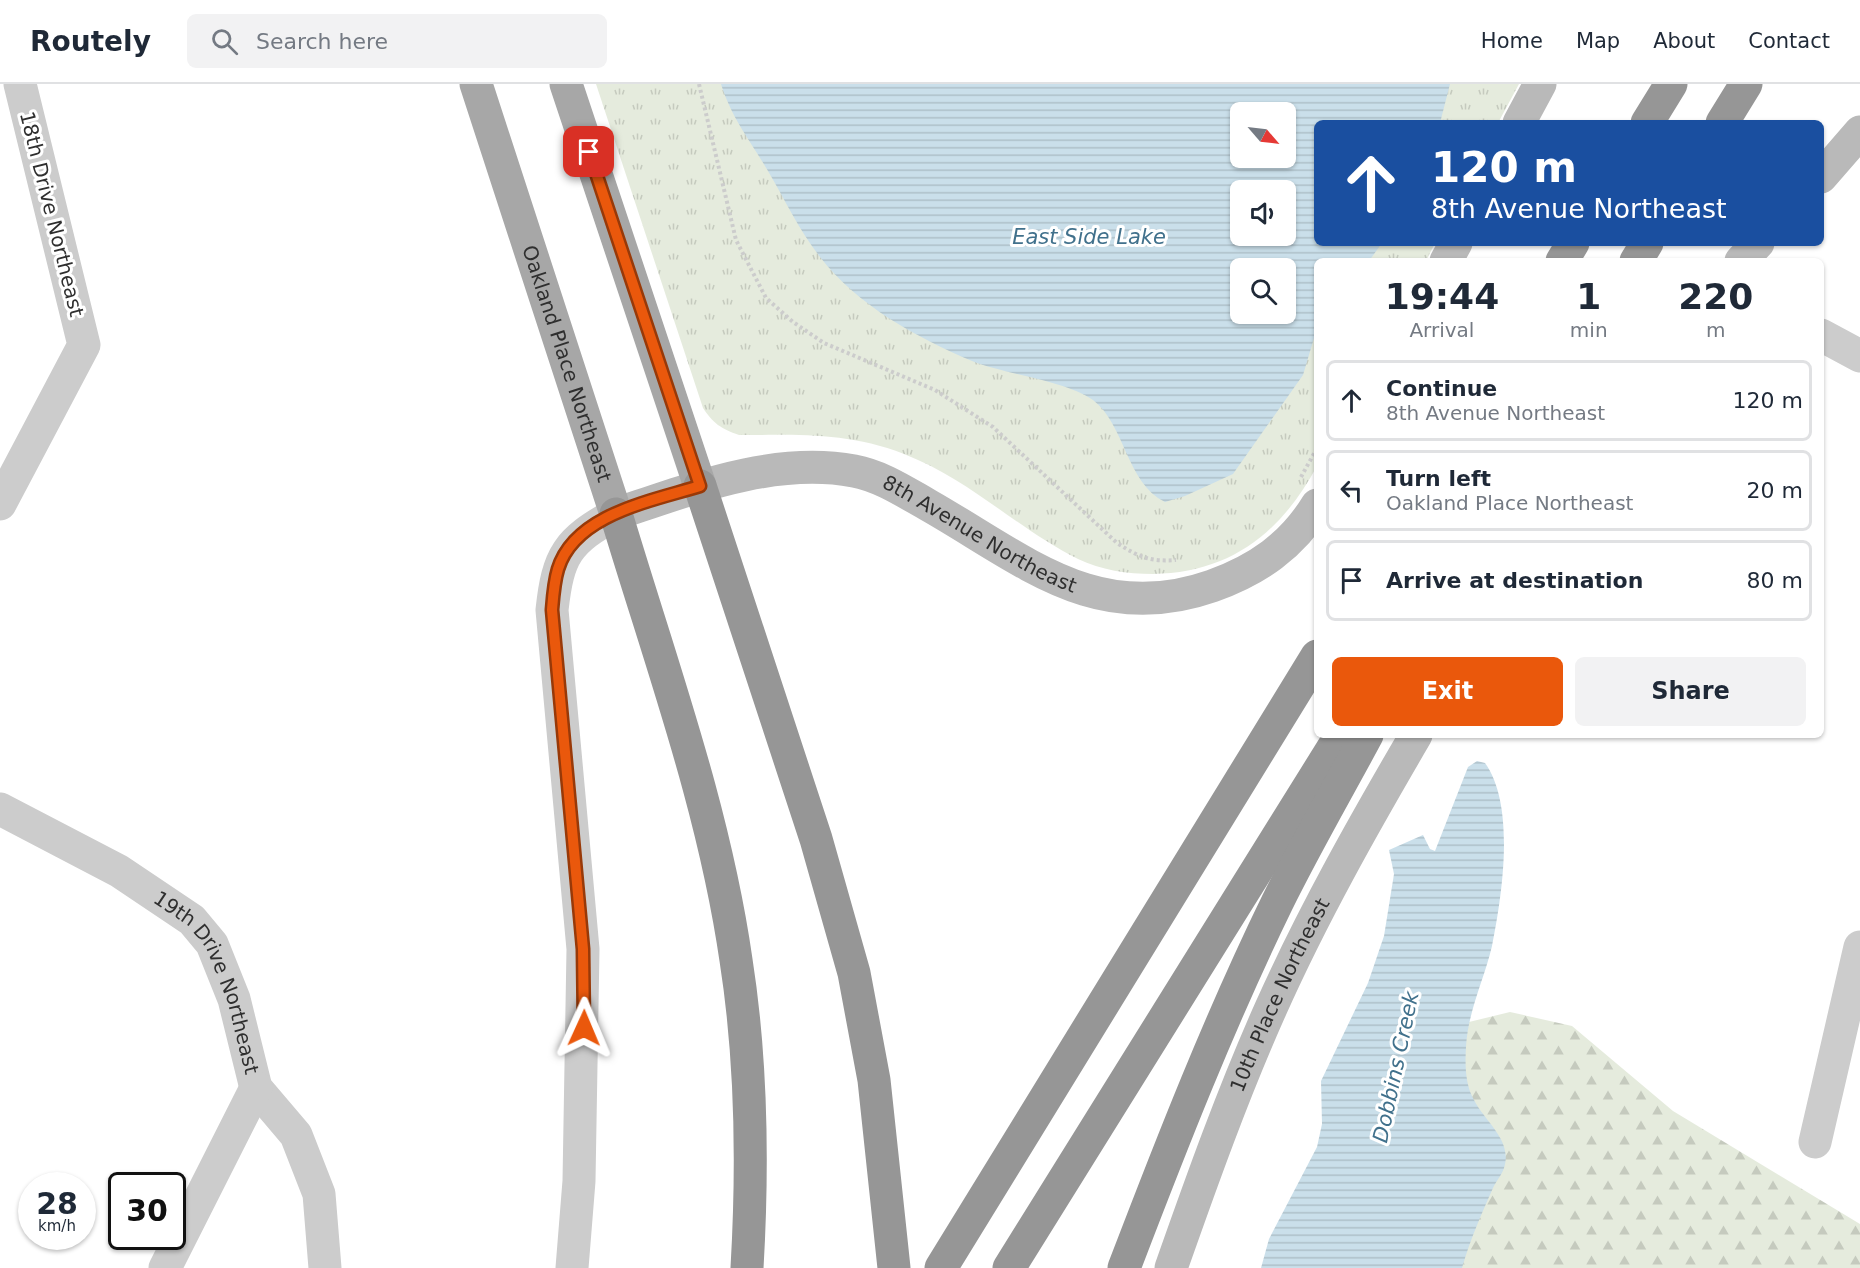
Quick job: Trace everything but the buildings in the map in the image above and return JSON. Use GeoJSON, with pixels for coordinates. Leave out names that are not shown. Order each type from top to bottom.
{"type":"FeatureCollection","features":[{"type":"Feature","properties":{"kind":"highway"},"geometry":{"type":"LineString","coordinates":[[1649,120],[1671,84]]}},
{"type":"Feature","properties":{"kind":"highway"},"geometry":{"type":"LineString","coordinates":[[1724,120],[1746,84]]}},
{"type":"Feature","properties":{"kind":"highway"},"geometry":{"type":"LineString","coordinates":[[700,486],[836,907],[863,1016],[874,1080],[894,1268]]}},
{"type":"Feature","properties":{"kind":"highway"},"geometry":{"type":"LineString","coordinates":[[616,514],[705,806],[736,960],[745,1032],[752,1174],[747,1268]]}},
{"type":"Feature","properties":{"kind":"highway"},"geometry":{"type":"LineString","coordinates":[[941,1268],[1314,661]]}},
{"type":"Feature","properties":{"kind":"highway"},"geometry":{"type":"LineString","coordinates":[[1009,1268],[1339,738]]}},
{"type":"Feature","properties":{"kind":"highway"},"geometry":{"type":"LineString","coordinates":[[1124,1268],[1193,1090],[1237,988],[1277,902],[1365,738]]}},
{"type":"Feature","properties":{"kind":"main road","name":"Oakland Place Northeast"},"geometry":{"type":"LineString","coordinates":[[476,84],[616,514]]}},
{"type":"Feature","properties":{"kind":"main road"},"geometry":{"type":"LineString","coordinates":[[566,84],[700,486]]}},
{"type":"Feature","properties":{"kind":"street","name":"18th Drive Northeast"},"geometry":{"type":"LineString","coordinates":[[0,504],[84,345],[20,84]]}},
{"type":"Feature","properties":{"kind":"street"},"geometry":{"type":"LineString","coordinates":[[1521,120],[1540,84]]}},
{"type":"Feature","properties":{"kind":"street"},"geometry":{"type":"LineString","coordinates":[[1824,174],[1860,132]]}},
{"type":"Feature","properties":{"kind":"street"},"geometry":{"type":"LineString","coordinates":[[1744,258],[1755,246]]}},
{"type":"Feature","properties":{"kind":"street"},"geometry":{"type":"LineString","coordinates":[[1824,337],[1860,356]]}},
{"type":"Feature","properties":{"kind":"street","name":"8th Avenue Northeast"},"geometry":{"type":"LineString","coordinates":[[616,514],[700,486],[752,474],[808,467],[857,472],[903,490],[1038,571],[1077,588],[1117,598],[1159,599],[1197,591],[1236,577],[1264,562],[1287,544],[1306,495]]}},
{"type":"Feature","properties":{"kind":"street"},"geometry":{"type":"LineString","coordinates":[[572,1268],[579,1181],[583,949],[552,610],[558,567],[569,548],[586,530],[616,514]]}},
{"type":"Feature","properties":{"kind":"street","name":"10th Place Northeast"},"geometry":{"type":"LineString","coordinates":[[1171,1268],[1219,1132],[1271,1008],[1317,911],[1414,738]]}},
{"type":"Feature","properties":{"kind":"street","name":"19th Drive Northeast"},"geometry":{"type":"LineString","coordinates":[[0,809],[119,871],[192,920],[212,944],[234,999],[256,1088],[296,1135],[319,1194],[325,1268]]}},
{"type":"Feature","properties":{"kind":"street"},"geometry":{"type":"LineString","coordinates":[[1815,1142],[1860,947]]}},
{"type":"Feature","properties":{"kind":"street"},"geometry":{"type":"LineString","coordinates":[[165,1268],[256,1088]]}},
{"type":"Feature","properties":{"kind":"path"},"geometry":{"type":"LineString","coordinates":[[699,84],[736,240],[766,298],[793,322],[824,343],[935,390],[993,427],[1118,543],[1135,554],[1156,562],[1184,559]]}},
{"type":"Feature","properties":{"kind":"path"},"geometry":{"type":"LineString","coordinates":[[1306,495],[1314,461]]}},
{"type":"Feature","properties":{"kind":"green space"},"geometry":{"type":"Polygon","coordinates":[[[596,84],[1519,84],[1500,120],[1314,120],[1314,246],[1434,246],[1428,258],[1314,258],[1314,471],[1303,490],[1270,529],[1250,545],[1229,557],[1181,572],[1153,574],[1105,569],[1055,547],[951,477],[904,454],[842,438],[802,435],[739,435],[718,425],[703,408],[596,84]]]}},
{"type":"Feature","properties":{"kind":"green space"},"geometry":{"type":"Polygon","coordinates":[[[1510,1012],[1572,1026],[1673,1111],[1860,1224],[1860,1268],[1424,1268],[1469,1022],[1510,1012]]]}},
{"type":"Feature","properties":{"kind":"water","name":"East Side Lake"},"geometry":{"type":"Polygon","coordinates":[[[721,84],[1450,84],[1441,120],[1314,120],[1314,246],[1380,246],[1371,258],[1314,258],[1314,338],[1303,375],[1233,474],[1185,496],[1165,502],[1152,493],[1142,481],[1112,423],[1104,410],[1093,400],[1067,387],[986,366],[951,352],[889,318],[852,291],[835,275],[805,236],[736,119],[721,84]]]}},
{"type":"Feature","properties":{"kind":"water","name":"Dobbins Creek"},"geometry":{"type":"Polygon","coordinates":[[[1477,761],[1485,763],[1495,781],[1501,803],[1504,852],[1492,946],[1467,1034],[1467,1081],[1479,1108],[1501,1140],[1506,1158],[1503,1171],[1494,1185],[1480,1218],[1462,1268],[1261,1268],[1269,1239],[1317,1147],[1322,1124],[1321,1081],[1368,983],[1384,936],[1394,874],[1389,850],[1423,835],[1430,849],[1435,851],[1468,767],[1477,761]]]}},
{"type":"Feature","properties":{"kind":"route"},"geometry":{"type":"LineString","coordinates":[[584,1028],[583,949],[552,610],[558,567],[569,548],[586,530],[616,514],[700,486],[589,152]]}}]}
